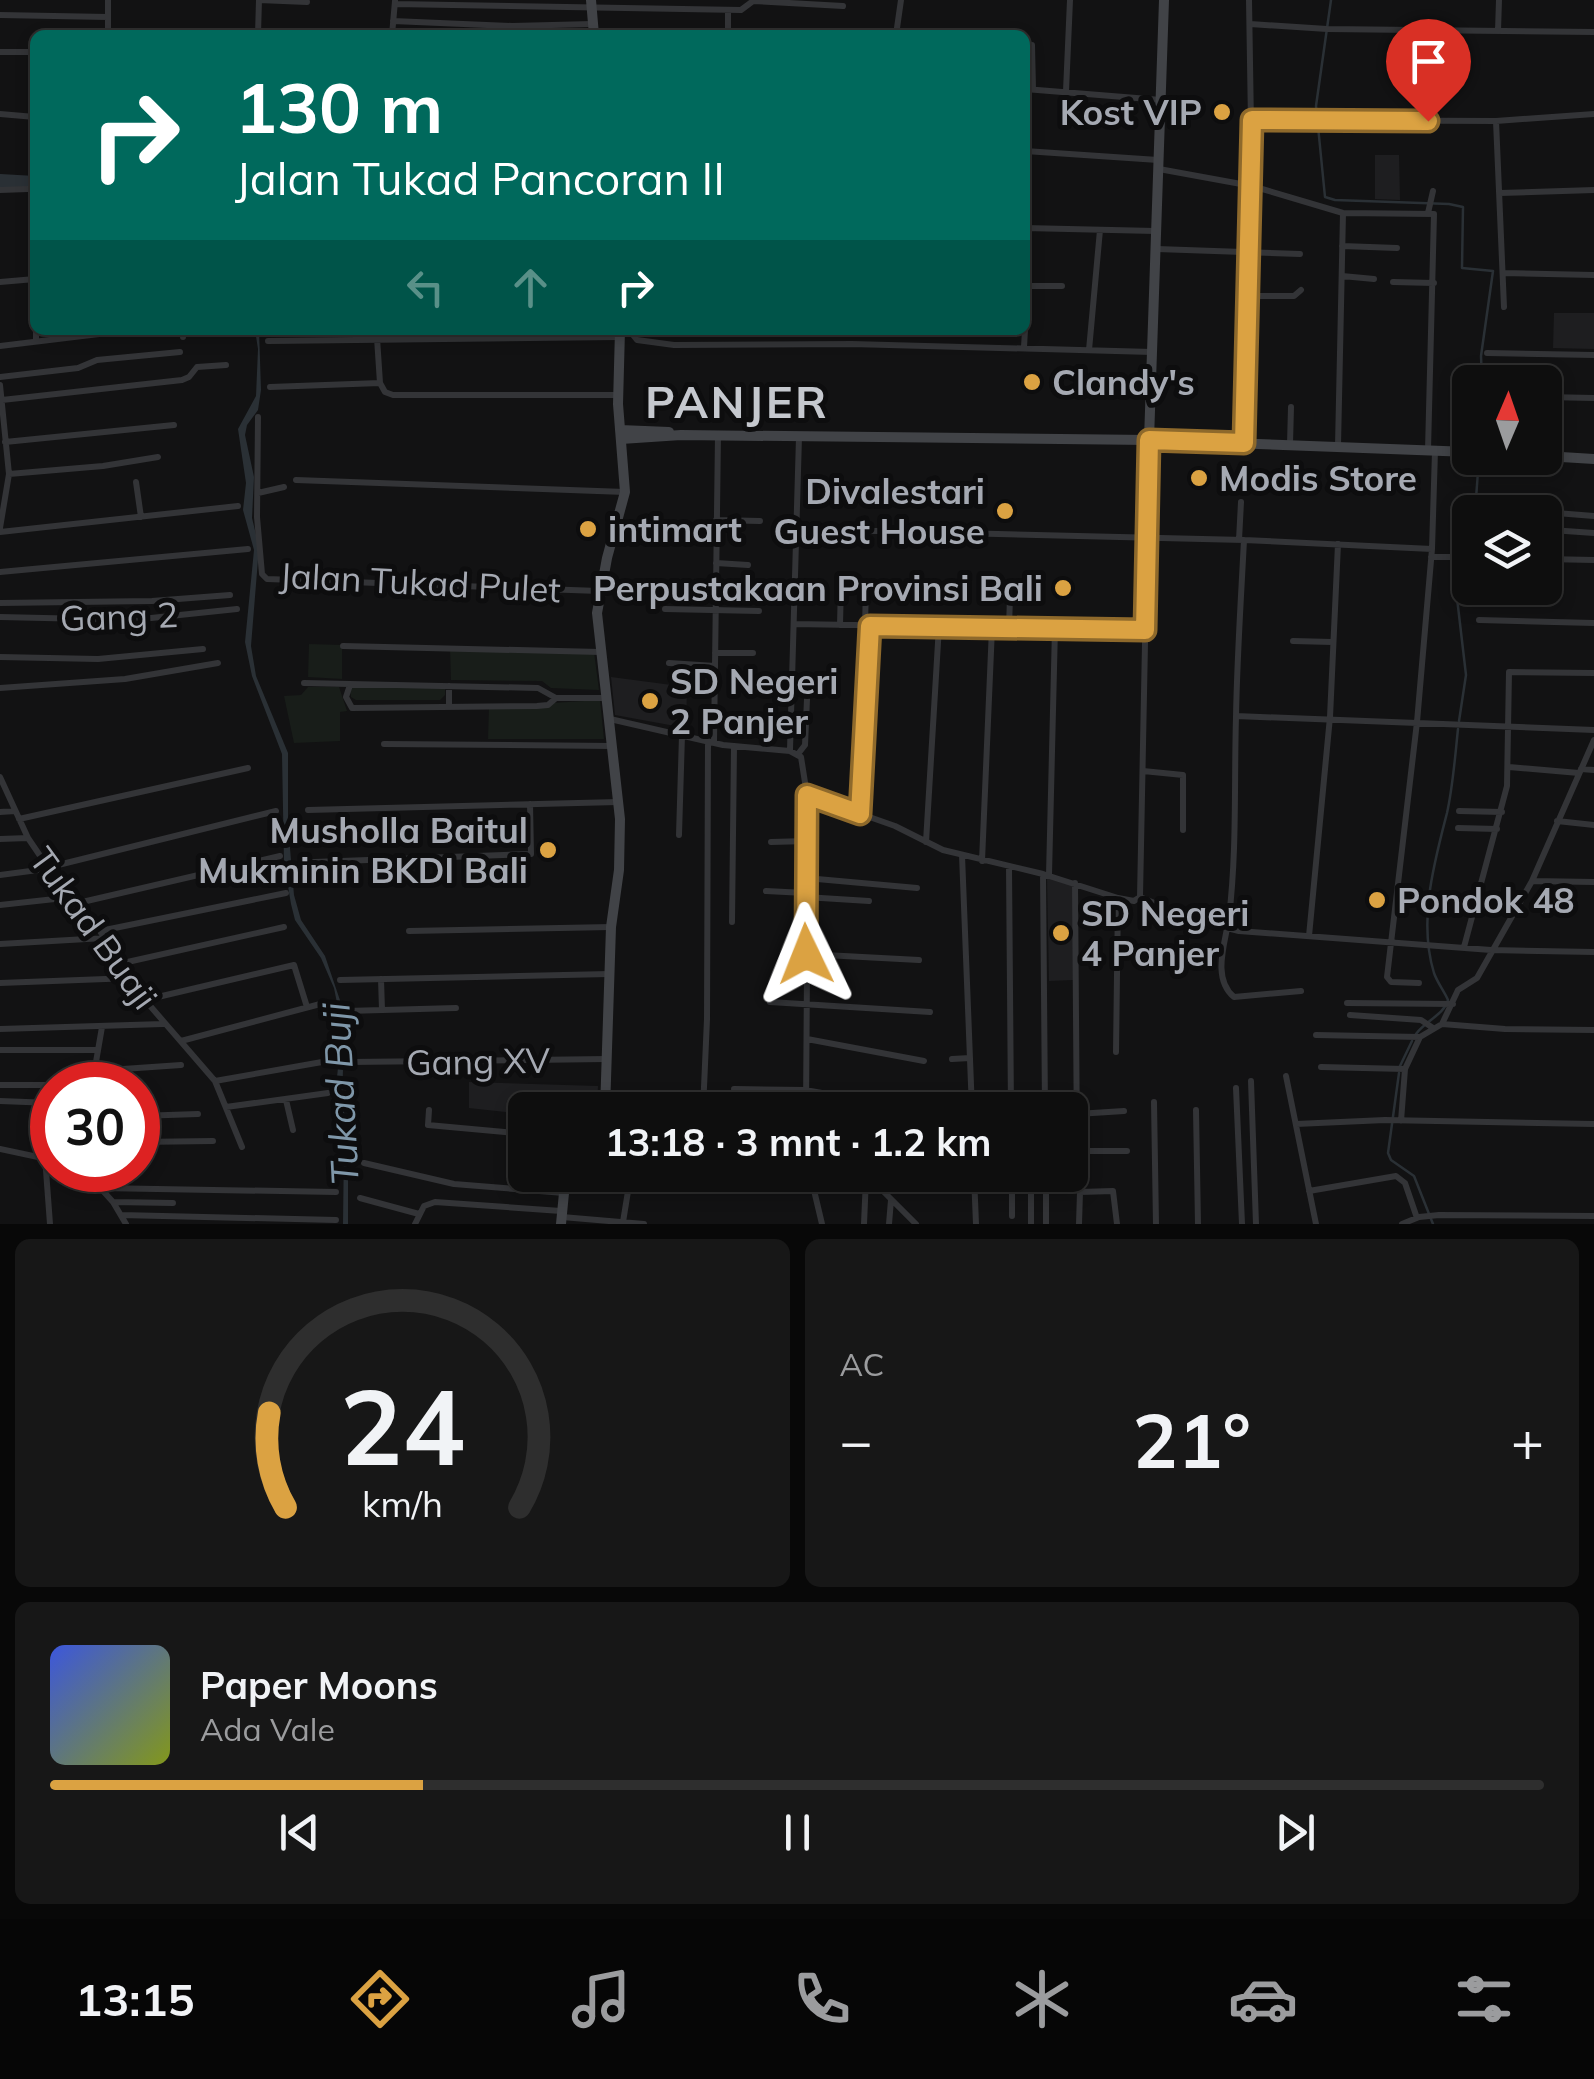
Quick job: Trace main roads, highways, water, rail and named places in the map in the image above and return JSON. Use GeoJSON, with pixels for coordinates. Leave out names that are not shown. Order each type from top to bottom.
{"type":"FeatureCollection","features":[{"type":"Feature","properties":{"kind":"water"},"geometry":{"type":"Polygon","coordinates":[[[256,335],[259,335],[261,390],[258,410],[245,435],[254,477],[252,518],[259,547],[251,646],[256,676],[288,753],[288,825],[294,895],[301,920],[325,956],[345,1015],[342,1097],[348,1141],[348,1224],[343,1224],[344,1145],[335,1097],[342,1028],[334,988],[321,958],[295,920],[284,862],[282,754],[252,676],[245,642],[254,550],[243,510],[246,483],[238,429],[256,396],[256,335]]]}},
{"type":"Feature","properties":{"kind":"waterway"},"geometry":{"type":"LineString","coordinates":[[1331,0],[1316,106],[1325,197],[1463,207],[1462,268],[1493,271],[1481,365]]}},
{"type":"Feature","properties":{"kind":"waterway","name":"Tukad Buji"},"geometry":{"type":"LineString","coordinates":[[0,181],[30,183]]}},
{"type":"Feature","properties":{"kind":"waterway"},"geometry":{"type":"LineString","coordinates":[[1476,495],[1478,475]]}},
{"type":"Feature","properties":{"kind":"waterway"},"geometry":{"type":"LineString","coordinates":[[1458,605],[1466,675],[1459,721]]}},
{"type":"Feature","properties":{"kind":"waterway"},"geometry":{"type":"LineString","coordinates":[[1416,1034],[1443,1010],[1448,1000],[1434,973],[1427,933],[1433,872],[1451,792],[1458,729]]}},
{"type":"Feature","properties":{"kind":"waterway"},"geometry":{"type":"LineString","coordinates":[[1400,1066],[1412,1041]]}},
{"type":"Feature","properties":{"kind":"waterway"},"geometry":{"type":"LineString","coordinates":[[1399,1073],[1388,1153],[1391,1160],[1414,1176],[1433,1224]]}},
{"type":"Feature","properties":{"kind":"place","name":"Kost VIP"},"geometry":{"type":"Point","coordinates":[1222,112]}},
{"type":"Feature","properties":{"kind":"place","name":"Clandy's"},"geometry":{"type":"Point","coordinates":[1032,382]}},
{"type":"Feature","properties":{"kind":"place","name":"Modis Store"},"geometry":{"type":"Point","coordinates":[1199,478]}},
{"type":"Feature","properties":{"kind":"place","name":"Divalestari Guest House"},"geometry":{"type":"Point","coordinates":[1005,511]}},
{"type":"Feature","properties":{"kind":"place","name":"intimart"},"geometry":{"type":"Point","coordinates":[588,529]}},
{"type":"Feature","properties":{"kind":"place","name":"Perpustakaan Provinsi Bali"},"geometry":{"type":"Point","coordinates":[1063,588]}},
{"type":"Feature","properties":{"kind":"place","name":"SD Negeri 2 Panjer"},"geometry":{"type":"Point","coordinates":[650,701]}},
{"type":"Feature","properties":{"kind":"place","name":"Musholla Baitul Mukminin BKDI Bali"},"geometry":{"type":"Point","coordinates":[548,850]}},
{"type":"Feature","properties":{"kind":"place","name":"Pondok 48"},"geometry":{"type":"Point","coordinates":[1377,900]}},
{"type":"Feature","properties":{"kind":"place","name":"SD Negeri 4 Panjer"},"geometry":{"type":"Point","coordinates":[1061,933]}},
{"type":"Feature","properties":{"kind":"district","name":"PANJER"},"geometry":{"type":"Point","coordinates":[737,401]}}]}
